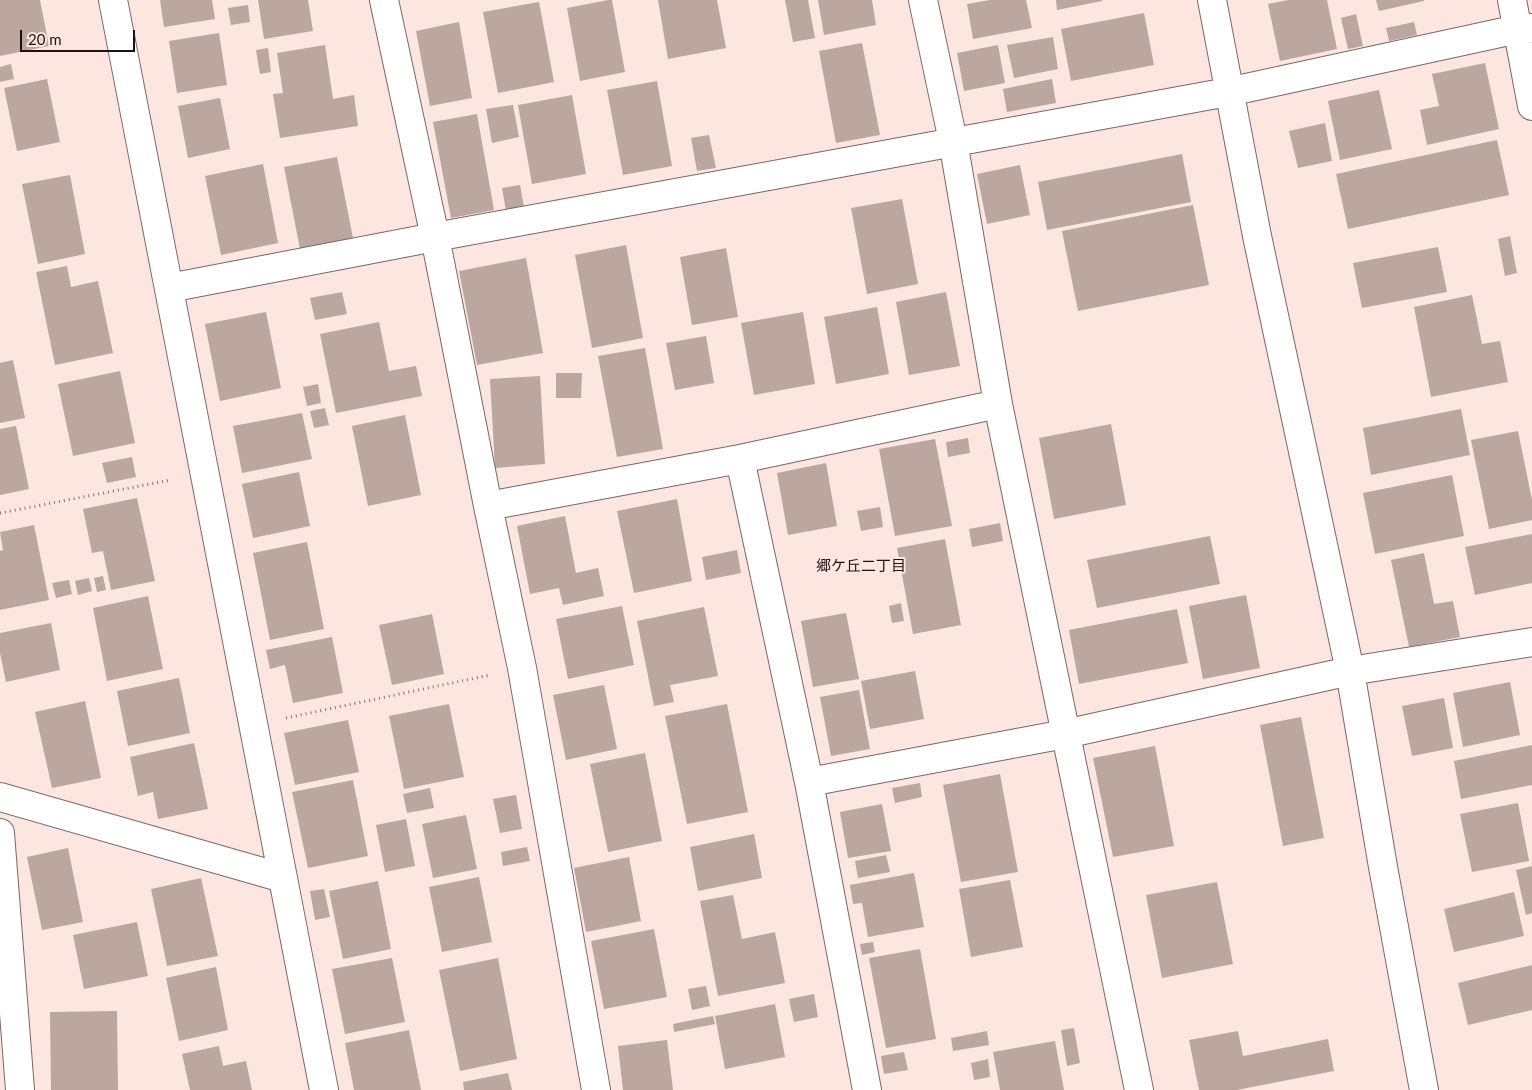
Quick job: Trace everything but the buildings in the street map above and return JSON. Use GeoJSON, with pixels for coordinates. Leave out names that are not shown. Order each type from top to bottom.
{"type":"FeatureCollection","features":[{"type":"Feature","properties":{"kind":"street"},"geometry":{"type":"LineString","coordinates":[[113,0],[324,1090]]}},
{"type":"Feature","properties":{"kind":"street"},"geometry":{"type":"LineString","coordinates":[[384,0],[435,236],[522,668],[596,1090]]}},
{"type":"Feature","properties":{"kind":"street"},"geometry":{"type":"LineString","coordinates":[[923,0],[953,141],[998,404],[1064,734],[1139,1090]]}},
{"type":"Feature","properties":{"kind":"street"},"geometry":{"type":"LineString","coordinates":[[1212,0],[1228,92],[1259,246],[1350,671],[1383,867],[1424,1090]]}},
{"type":"Feature","properties":{"kind":"street"},"geometry":{"type":"LineString","coordinates":[[1512,0],[1525,29],[1532,106]]}},
{"type":"Feature","properties":{"kind":"street"},"geometry":{"type":"LineString","coordinates":[[169,288],[435,236],[1228,92],[1525,29]]}},
{"type":"Feature","properties":{"kind":"street"},"geometry":{"type":"LineString","coordinates":[[488,506],[740,459],[998,404]]}},
{"type":"Feature","properties":{"kind":"street"},"geometry":{"type":"LineString","coordinates":[[740,459],[808,782],[867,1090]]}},
{"type":"Feature","properties":{"kind":"street"},"geometry":{"type":"LineString","coordinates":[[808,782],[1064,734],[1350,671],[1532,642]]}},
{"type":"Feature","properties":{"kind":"street"},"geometry":{"type":"LineString","coordinates":[[0,798],[283,878]]}},
{"type":"Feature","properties":{"kind":"street"},"geometry":{"type":"LineString","coordinates":[[0,833],[20,1090]]}},
{"type":"Feature","properties":{"kind":"path"},"geometry":{"type":"LineString","coordinates":[[0,513],[204,473]]}},
{"type":"Feature","properties":{"kind":"path"},"geometry":{"type":"LineString","coordinates":[[254,725],[522,668]]}},
{"type":"Feature","properties":{"kind":"district","name":"郷ケ丘二丁目"},"geometry":{"type":"Point","coordinates":[861,566]}}]}
